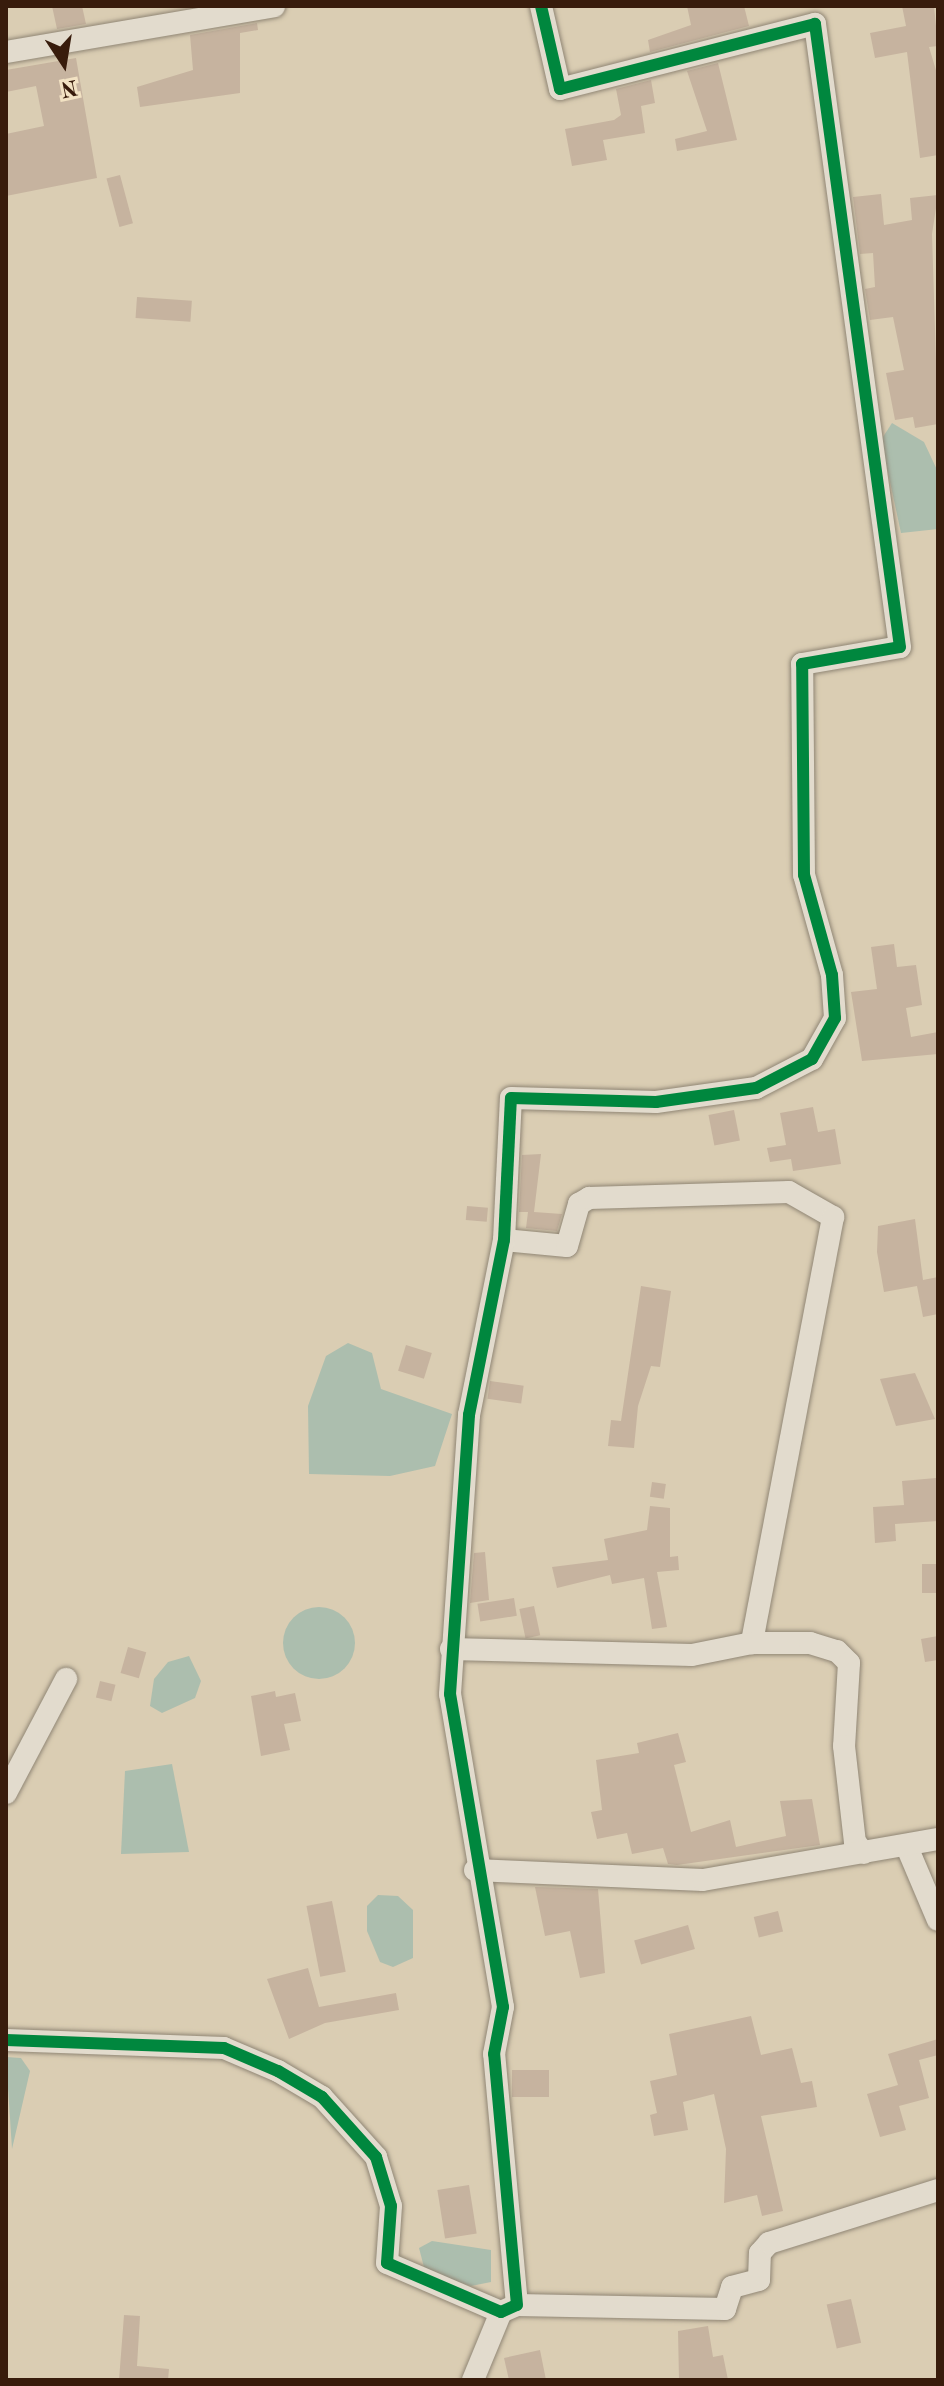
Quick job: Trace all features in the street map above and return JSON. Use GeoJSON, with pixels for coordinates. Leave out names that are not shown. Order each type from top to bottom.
{"type":"FeatureCollection","features":[{"type":"Feature","properties":{"kind":"street"},"geometry":{"type":"LineString","coordinates":[[6,52],[274,6]]}},
{"type":"Feature","properties":{"kind":"street"},"geometry":{"type":"LineString","coordinates":[[473,2380],[509,2309],[494,2054],[503,2007],[475,1870],[453,1737],[451,1649],[469,1415],[504,1240],[511,1098],[656,1102],[756,1088],[812,1059],[835,1018],[832,975],[804,875],[802,664],[900,647],[815,24],[560,89],[541,6]]}},
{"type":"Feature","properties":{"kind":"street"},"geometry":{"type":"LineString","coordinates":[[504,1240],[567,1246],[579,1204],[589,1198],[789,1192],[833,1217],[752,1643]]}},
{"type":"Feature","properties":{"kind":"street"},"geometry":{"type":"LineString","coordinates":[[451,1649],[692,1655],[752,1643],[810,1643],[845,1656],[844,1746],[855,1842],[864,1853]]}},
{"type":"Feature","properties":{"kind":"street"},"geometry":{"type":"LineString","coordinates":[[6,1793],[66,1679]]}},
{"type":"Feature","properties":{"kind":"street"},"geometry":{"type":"LineString","coordinates":[[475,1870],[703,1880],[907,1847],[938,1839]]}},
{"type":"Feature","properties":{"kind":"street"},"geometry":{"type":"LineString","coordinates":[[907,1847],[938,1920]]}},
{"type":"Feature","properties":{"kind":"street"},"geometry":{"type":"LineString","coordinates":[[6,2040],[224,2048],[278,2071],[322,2097],[376,2157],[391,2206],[387,2263],[509,2309],[725,2309],[732,2287],[759,2280],[760,2253],[769,2243],[938,2190]]}},
{"type":"Feature","properties":{"kind":"shaded area"},"geometry":{"type":"Polygon","coordinates":[[[892,423],[924,442],[938,472],[938,529],[901,533],[881,440],[892,423]]]}},
{"type":"Feature","properties":{"kind":"shaded area"},"geometry":{"type":"Polygon","coordinates":[[[348,1343],[372,1353],[381,1389],[452,1414],[435,1466],[390,1476],[309,1474],[308,1406],[326,1356],[348,1343]]]}},
{"type":"Feature","properties":{"kind":"shaded area"},"geometry":{"type":"Polygon","coordinates":[[[326,1607],[345,1617],[353,1629],[353,1657],[345,1669],[333,1677],[312,1679],[293,1669],[285,1657],[283,1636],[293,1617],[305,1609],[326,1607]]]}},
{"type":"Feature","properties":{"kind":"shaded area"},"geometry":{"type":"Polygon","coordinates":[[[189,1656],[201,1681],[195,1698],[162,1713],[150,1706],[154,1679],[168,1662],[189,1656]]]}},
{"type":"Feature","properties":{"kind":"shaded area"},"geometry":{"type":"Polygon","coordinates":[[[172,1764],[189,1852],[121,1854],[125,1771],[172,1764]]]}},
{"type":"Feature","properties":{"kind":"shaded area"},"geometry":{"type":"Polygon","coordinates":[[[378,1895],[398,1896],[413,1910],[413,1958],[393,1967],[380,1962],[367,1931],[367,1906],[378,1895]]]}},
{"type":"Feature","properties":{"kind":"shaded area"},"geometry":{"type":"Polygon","coordinates":[[[6,2057],[21,2058],[30,2071],[12,2149],[6,2057]]]}},
{"type":"Feature","properties":{"kind":"shaded area"},"geometry":{"type":"Polygon","coordinates":[[[432,2241],[491,2250],[491,2282],[471,2286],[425,2271],[419,2248],[432,2241]]]}},
{"type":"Feature","properties":{"kind":"building"},"geometry":{"type":"Polygon","coordinates":[[[52,6],[82,6],[86,24],[57,29],[52,6]]]}},
{"type":"Feature","properties":{"kind":"building"},"geometry":{"type":"Polygon","coordinates":[[[687,6],[744,6],[749,26],[650,52],[648,40],[691,25],[687,6]]]}},
{"type":"Feature","properties":{"kind":"building"},"geometry":{"type":"Polygon","coordinates":[[[902,6],[934,6],[938,46],[929,47],[938,77],[938,155],[920,158],[907,52],[875,58],[870,33],[906,26],[902,6]]]}},
{"type":"Feature","properties":{"kind":"building"},"geometry":{"type":"Polygon","coordinates":[[[257,23],[258,30],[240,33],[240,93],[140,107],[137,87],[193,70],[190,35],[257,23]]]}},
{"type":"Feature","properties":{"kind":"building"},"geometry":{"type":"Polygon","coordinates":[[[76,58],[97,178],[6,196],[6,134],[44,126],[36,86],[6,92],[6,70],[76,58]]]}},
{"type":"Feature","properties":{"kind":"building"},"geometry":{"type":"Polygon","coordinates":[[[718,63],[737,140],[677,151],[675,139],[707,131],[687,71],[718,63]]]}},
{"type":"Feature","properties":{"kind":"building"},"geometry":{"type":"Polygon","coordinates":[[[651,80],[655,103],[641,106],[645,133],[603,140],[607,160],[572,166],[565,129],[614,120],[621,115],[616,89],[651,80]]]}},
{"type":"Feature","properties":{"kind":"building"},"geometry":{"type":"Polygon","coordinates":[[[120,175],[133,223],[119,227],[106,179],[120,175]]]}},
{"type":"Feature","properties":{"kind":"building"},"geometry":{"type":"Polygon","coordinates":[[[881,194],[884,225],[912,220],[910,198],[938,195],[932,234],[938,424],[915,428],[913,417],[895,420],[886,373],[904,370],[893,317],[870,320],[865,289],[875,287],[873,253],[860,254],[853,197],[881,194]]]}},
{"type":"Feature","properties":{"kind":"building"},"geometry":{"type":"Polygon","coordinates":[[[137,297],[192,301],[190,322],[136,318],[137,297]]]}},
{"type":"Feature","properties":{"kind":"building"},"geometry":{"type":"Polygon","coordinates":[[[894,944],[897,967],[916,965],[922,1005],[906,1008],[911,1037],[938,1032],[938,1054],[862,1061],[851,992],[877,989],[871,947],[894,944]]]}},
{"type":"Feature","properties":{"kind":"building"},"geometry":{"type":"Polygon","coordinates":[[[813,1107],[818,1132],[835,1129],[841,1164],[793,1171],[791,1159],[770,1162],[767,1148],[786,1145],[780,1113],[813,1107]]]}},
{"type":"Feature","properties":{"kind":"building"},"geometry":{"type":"Polygon","coordinates":[[[734,1110],[740,1140],[714,1145],[708,1115],[734,1110]]]}},
{"type":"Feature","properties":{"kind":"building"},"geometry":{"type":"Polygon","coordinates":[[[541,1154],[534,1212],[562,1214],[557,1231],[526,1228],[528,1212],[519,1212],[522,1155],[541,1154]]]}},
{"type":"Feature","properties":{"kind":"building"},"geometry":{"type":"Polygon","coordinates":[[[467,1206],[488,1208],[487,1222],[466,1220],[467,1206]]]}},
{"type":"Feature","properties":{"kind":"building"},"geometry":{"type":"Polygon","coordinates":[[[915,1219],[923,1280],[938,1277],[938,1314],[923,1317],[917,1286],[884,1292],[877,1252],[878,1226],[915,1219]]]}},
{"type":"Feature","properties":{"kind":"building"},"geometry":{"type":"Polygon","coordinates":[[[641,1286],[671,1291],[660,1367],[651,1366],[638,1406],[634,1448],[608,1446],[611,1420],[621,1421],[641,1286]]]}},
{"type":"Feature","properties":{"kind":"building"},"geometry":{"type":"Polygon","coordinates":[[[406,1345],[432,1353],[424,1379],[398,1371],[406,1345]]]}},
{"type":"Feature","properties":{"kind":"building"},"geometry":{"type":"Polygon","coordinates":[[[915,1373],[935,1419],[896,1426],[880,1379],[915,1373]]]}},
{"type":"Feature","properties":{"kind":"building"},"geometry":{"type":"Polygon","coordinates":[[[490,1381],[524,1386],[521,1404],[487,1399],[490,1381]]]}},
{"type":"Feature","properties":{"kind":"building"},"geometry":{"type":"Polygon","coordinates":[[[936,1478],[938,1521],[895,1524],[896,1541],[875,1543],[873,1507],[904,1505],[902,1481],[936,1478]]]}},
{"type":"Feature","properties":{"kind":"building"},"geometry":{"type":"Polygon","coordinates":[[[652,1482],[666,1484],[664,1499],[650,1497],[652,1482]]]}},
{"type":"Feature","properties":{"kind":"building"},"geometry":{"type":"Polygon","coordinates":[[[650,1506],[670,1508],[670,1557],[678,1556],[679,1570],[657,1572],[667,1627],[652,1629],[644,1578],[612,1584],[610,1575],[557,1588],[552,1567],[608,1560],[604,1539],[647,1530],[650,1506]]]}},
{"type":"Feature","properties":{"kind":"building"},"geometry":{"type":"Polygon","coordinates":[[[485,1552],[489,1600],[470,1603],[474,1553],[485,1552]]]}},
{"type":"Feature","properties":{"kind":"building"},"geometry":{"type":"Polygon","coordinates":[[[922,1564],[938,1564],[938,1593],[922,1593],[922,1564]]]}},
{"type":"Feature","properties":{"kind":"building"},"geometry":{"type":"Polygon","coordinates":[[[514,1598],[517,1616],[480,1622],[477,1604],[514,1598]]]}},
{"type":"Feature","properties":{"kind":"building"},"geometry":{"type":"Polygon","coordinates":[[[534,1606],[540,1635],[526,1638],[519,1609],[534,1606]]]}},
{"type":"Feature","properties":{"kind":"building"},"geometry":{"type":"Polygon","coordinates":[[[938,1636],[938,1660],[925,1662],[921,1639],[938,1636]]]}},
{"type":"Feature","properties":{"kind":"building"},"geometry":{"type":"Polygon","coordinates":[[[128,1647],[146,1652],[139,1678],[121,1673],[128,1647]]]}},
{"type":"Feature","properties":{"kind":"building"},"geometry":{"type":"Polygon","coordinates":[[[100,1681],[116,1685],[111,1701],[96,1697],[100,1681]]]}},
{"type":"Feature","properties":{"kind":"building"},"geometry":{"type":"Polygon","coordinates":[[[275,1691],[276,1697],[295,1693],[301,1721],[284,1724],[290,1750],[261,1756],[251,1696],[275,1691]]]}},
{"type":"Feature","properties":{"kind":"building"},"geometry":{"type":"Polygon","coordinates":[[[678,1733],[686,1762],[674,1765],[691,1832],[730,1820],[736,1847],[786,1836],[780,1801],[812,1799],[820,1845],[677,1865],[668,1864],[663,1848],[632,1854],[627,1833],[597,1839],[591,1812],[602,1810],[596,1760],[639,1753],[637,1743],[678,1733]]]}},
{"type":"Feature","properties":{"kind":"building"},"geometry":{"type":"Polygon","coordinates":[[[535,1887],[598,1889],[605,1973],[580,1978],[570,1931],[545,1936],[535,1887]]]}},
{"type":"Feature","properties":{"kind":"building"},"geometry":{"type":"Polygon","coordinates":[[[332,1901],[346,1972],[320,1977],[306,1906],[332,1901]]]}},
{"type":"Feature","properties":{"kind":"building"},"geometry":{"type":"Polygon","coordinates":[[[778,1911],[783,1931],[759,1937],[754,1917],[778,1911]]]}},
{"type":"Feature","properties":{"kind":"building"},"geometry":{"type":"Polygon","coordinates":[[[688,1925],[695,1949],[641,1964],[634,1940],[688,1925]]]}},
{"type":"Feature","properties":{"kind":"building"},"geometry":{"type":"Polygon","coordinates":[[[308,1968],[319,2007],[396,1993],[399,2010],[325,2023],[289,2039],[267,1979],[308,1968]]]}},
{"type":"Feature","properties":{"kind":"building"},"geometry":{"type":"Polygon","coordinates":[[[751,2016],[761,2055],[792,2048],[801,2083],[812,2081],[817,2107],[761,2116],[783,2211],[762,2216],[757,2195],[724,2203],[726,2149],[714,2094],[683,2102],[688,2130],[654,2136],[650,2115],[657,2113],[650,2081],[677,2075],[669,2034],[751,2016]]]}},
{"type":"Feature","properties":{"kind":"building"},"geometry":{"type":"Polygon","coordinates":[[[938,2039],[938,2055],[919,2060],[929,2098],[899,2106],[906,2130],[880,2137],[867,2094],[898,2085],[888,2054],[938,2039]]]}},
{"type":"Feature","properties":{"kind":"building"},"geometry":{"type":"Polygon","coordinates":[[[512,2070],[549,2070],[549,2097],[512,2097],[512,2070]]]}},
{"type":"Feature","properties":{"kind":"building"},"geometry":{"type":"Polygon","coordinates":[[[469,2185],[477,2233],[445,2238],[437,2190],[469,2185]]]}},
{"type":"Feature","properties":{"kind":"building"},"geometry":{"type":"Polygon","coordinates":[[[851,2299],[861,2343],[837,2348],[827,2305],[851,2299]]]}},
{"type":"Feature","properties":{"kind":"building"},"geometry":{"type":"Polygon","coordinates":[[[124,2315],[140,2316],[137,2366],[169,2369],[168,2380],[119,2380],[124,2315]]]}},
{"type":"Feature","properties":{"kind":"building"},"geometry":{"type":"Polygon","coordinates":[[[708,2326],[713,2357],[723,2355],[728,2380],[679,2380],[678,2331],[708,2326]]]}},
{"type":"Feature","properties":{"kind":"building"},"geometry":{"type":"Polygon","coordinates":[[[540,2350],[546,2380],[509,2380],[504,2358],[540,2350]]]}},
{"type":"Feature","properties":{"kind":"cycle path"},"geometry":{"type":"LineString","coordinates":[[6,2040],[224,2048],[278,2071],[322,2097],[376,2157],[391,2206],[387,2263],[501,2312],[517,2305],[494,2054],[503,2007],[450,1694],[469,1415],[504,1240],[511,1098],[656,1102],[756,1088],[812,1059],[835,1018],[832,975],[804,875],[802,664],[900,647],[815,24],[560,89],[541,6]]}}]}
